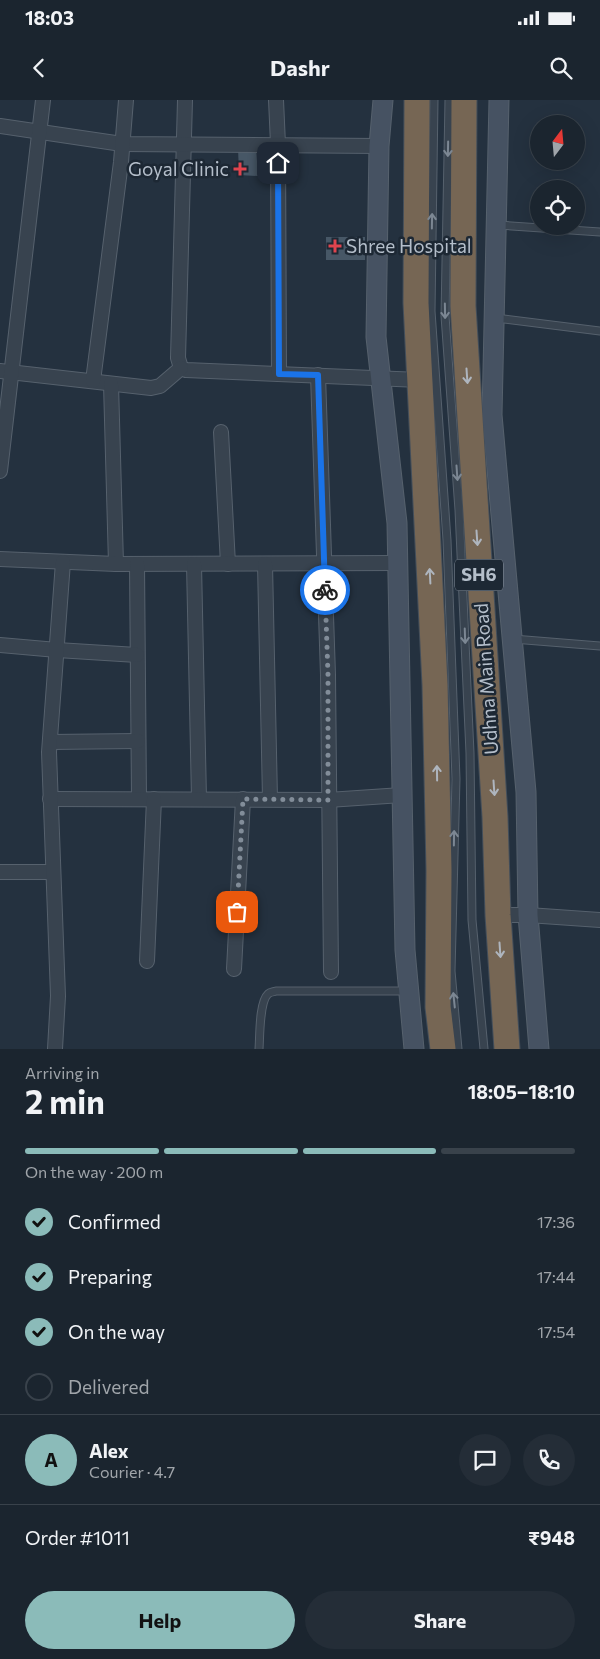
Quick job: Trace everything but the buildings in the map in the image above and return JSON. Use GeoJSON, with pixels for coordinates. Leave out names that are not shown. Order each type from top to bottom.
{"type":"FeatureCollection","features":[{"type":"Feature","properties":{"kind":"highway"},"geometry":{"type":"LineString","coordinates":[[417,100],[416,303],[435,685],[439,870],[438,1007],[443,1049]]}},
{"type":"Feature","properties":{"kind":"highway","name":"Udhna Main Road"},"geometry":{"type":"LineString","coordinates":[[464,100],[463,306],[495,817],[498,915],[507,1049]]}},
{"type":"Feature","properties":{"kind":"street"},"geometry":{"type":"LineString","coordinates":[[0,471],[6,372],[43,100]]}},
{"type":"Feature","properties":{"kind":"street"},"geometry":{"type":"LineString","coordinates":[[93,381],[126,100]]}},
{"type":"Feature","properties":{"kind":"street"},"geometry":{"type":"LineString","coordinates":[[181,368],[178,358],[185,100]]}},
{"type":"Feature","properties":{"kind":"street"},"geometry":{"type":"LineString","coordinates":[[276,100],[278,144],[279,374]]}},
{"type":"Feature","properties":{"kind":"street"},"geometry":{"type":"LineString","coordinates":[[383,100],[379,146],[376,317],[397,523],[405,950],[414,1049]]}},
{"type":"Feature","properties":{"kind":"street"},"geometry":{"type":"LineString","coordinates":[[498,100],[492,415],[526,792],[528,914],[539,1049]]}},
{"type":"Feature","properties":{"kind":"street"},"geometry":{"type":"LineString","coordinates":[[0,126],[122,144],[379,146]]}},
{"type":"Feature","properties":{"kind":"street"},"geometry":{"type":"LineString","coordinates":[[6,372],[156,388],[181,368],[420,380]]}},
{"type":"Feature","properties":{"kind":"street"},"geometry":{"type":"LineString","coordinates":[[318,375],[328,675],[331,972]]}},
{"type":"Feature","properties":{"kind":"street"},"geometry":{"type":"LineString","coordinates":[[110,384],[116,564]]}},
{"type":"Feature","properties":{"kind":"street"},"geometry":{"type":"LineString","coordinates":[[221,432],[228,564]]}},
{"type":"Feature","properties":{"kind":"street"},"geometry":{"type":"LineString","coordinates":[[0,559],[116,564],[398,563]]}},
{"type":"Feature","properties":{"kind":"street"},"geometry":{"type":"LineString","coordinates":[[55,1049],[58,996],[49,765],[63,562]]}},
{"type":"Feature","properties":{"kind":"street"},"geometry":{"type":"LineString","coordinates":[[137,564],[139,799]]}},
{"type":"Feature","properties":{"kind":"street"},"geometry":{"type":"LineString","coordinates":[[194,564],[199,799]]}},
{"type":"Feature","properties":{"kind":"street"},"geometry":{"type":"LineString","coordinates":[[265,564],[270,799]]}},
{"type":"Feature","properties":{"kind":"street"},"geometry":{"type":"LineString","coordinates":[[0,645],[138,655]]}},
{"type":"Feature","properties":{"kind":"street"},"geometry":{"type":"LineString","coordinates":[[50,742],[138,741]]}},
{"type":"Feature","properties":{"kind":"street"},"geometry":{"type":"LineString","coordinates":[[50,799],[328,800],[402,795]]}},
{"type":"Feature","properties":{"kind":"street"},"geometry":{"type":"LineString","coordinates":[[147,961],[154,799]]}},
{"type":"Feature","properties":{"kind":"street"},"geometry":{"type":"LineString","coordinates":[[234,969],[243,799]]}},
{"type":"Feature","properties":{"kind":"street"},"geometry":{"type":"LineString","coordinates":[[0,872],[53,872]]}},
{"type":"Feature","properties":{"kind":"street"},"geometry":{"type":"LineString","coordinates":[[498,915],[528,914],[600,920]]}},
{"type":"Feature","properties":{"kind":"lane"},"geometry":{"type":"LineString","coordinates":[[434,100],[430,311],[449,589],[456,779],[451,971],[458,1049]]}},
{"type":"Feature","properties":{"kind":"lane"},"geometry":{"type":"LineString","coordinates":[[449,100],[445,316],[460,520],[470,753],[472,920],[484,1049]]}},
{"type":"Feature","properties":{"kind":"lane"},"geometry":{"type":"LineString","coordinates":[[496,225],[600,232]]}},
{"type":"Feature","properties":{"kind":"lane"},"geometry":{"type":"LineString","coordinates":[[494,318],[600,331]]}},
{"type":"Feature","properties":{"kind":"lane"},"geometry":{"type":"LineString","coordinates":[[512,639],[600,646]]}},
{"type":"Feature","properties":{"kind":"lane"},"geometry":{"type":"LineString","coordinates":[[258,1049],[262,1008],[268,994],[276,991],[408,991]]}},
{"type":"Feature","properties":{"kind":"way so far"},"geometry":{"type":"LineString","coordinates":[[237,912],[243,799],[328,800],[328,675],[325,590]]}},
{"type":"Feature","properties":{"kind":"place","name":"Goyal Clinic"},"geometry":{"type":"Point","coordinates":[240,169]}},
{"type":"Feature","properties":{"kind":"place","name":"Shree Hospital"},"geometry":{"type":"Point","coordinates":[335,246]}},
{"type":"Feature","properties":{"kind":"route"},"geometry":{"type":"LineString","coordinates":[[278,163],[279,374],[318,375],[325,590]]}}]}
